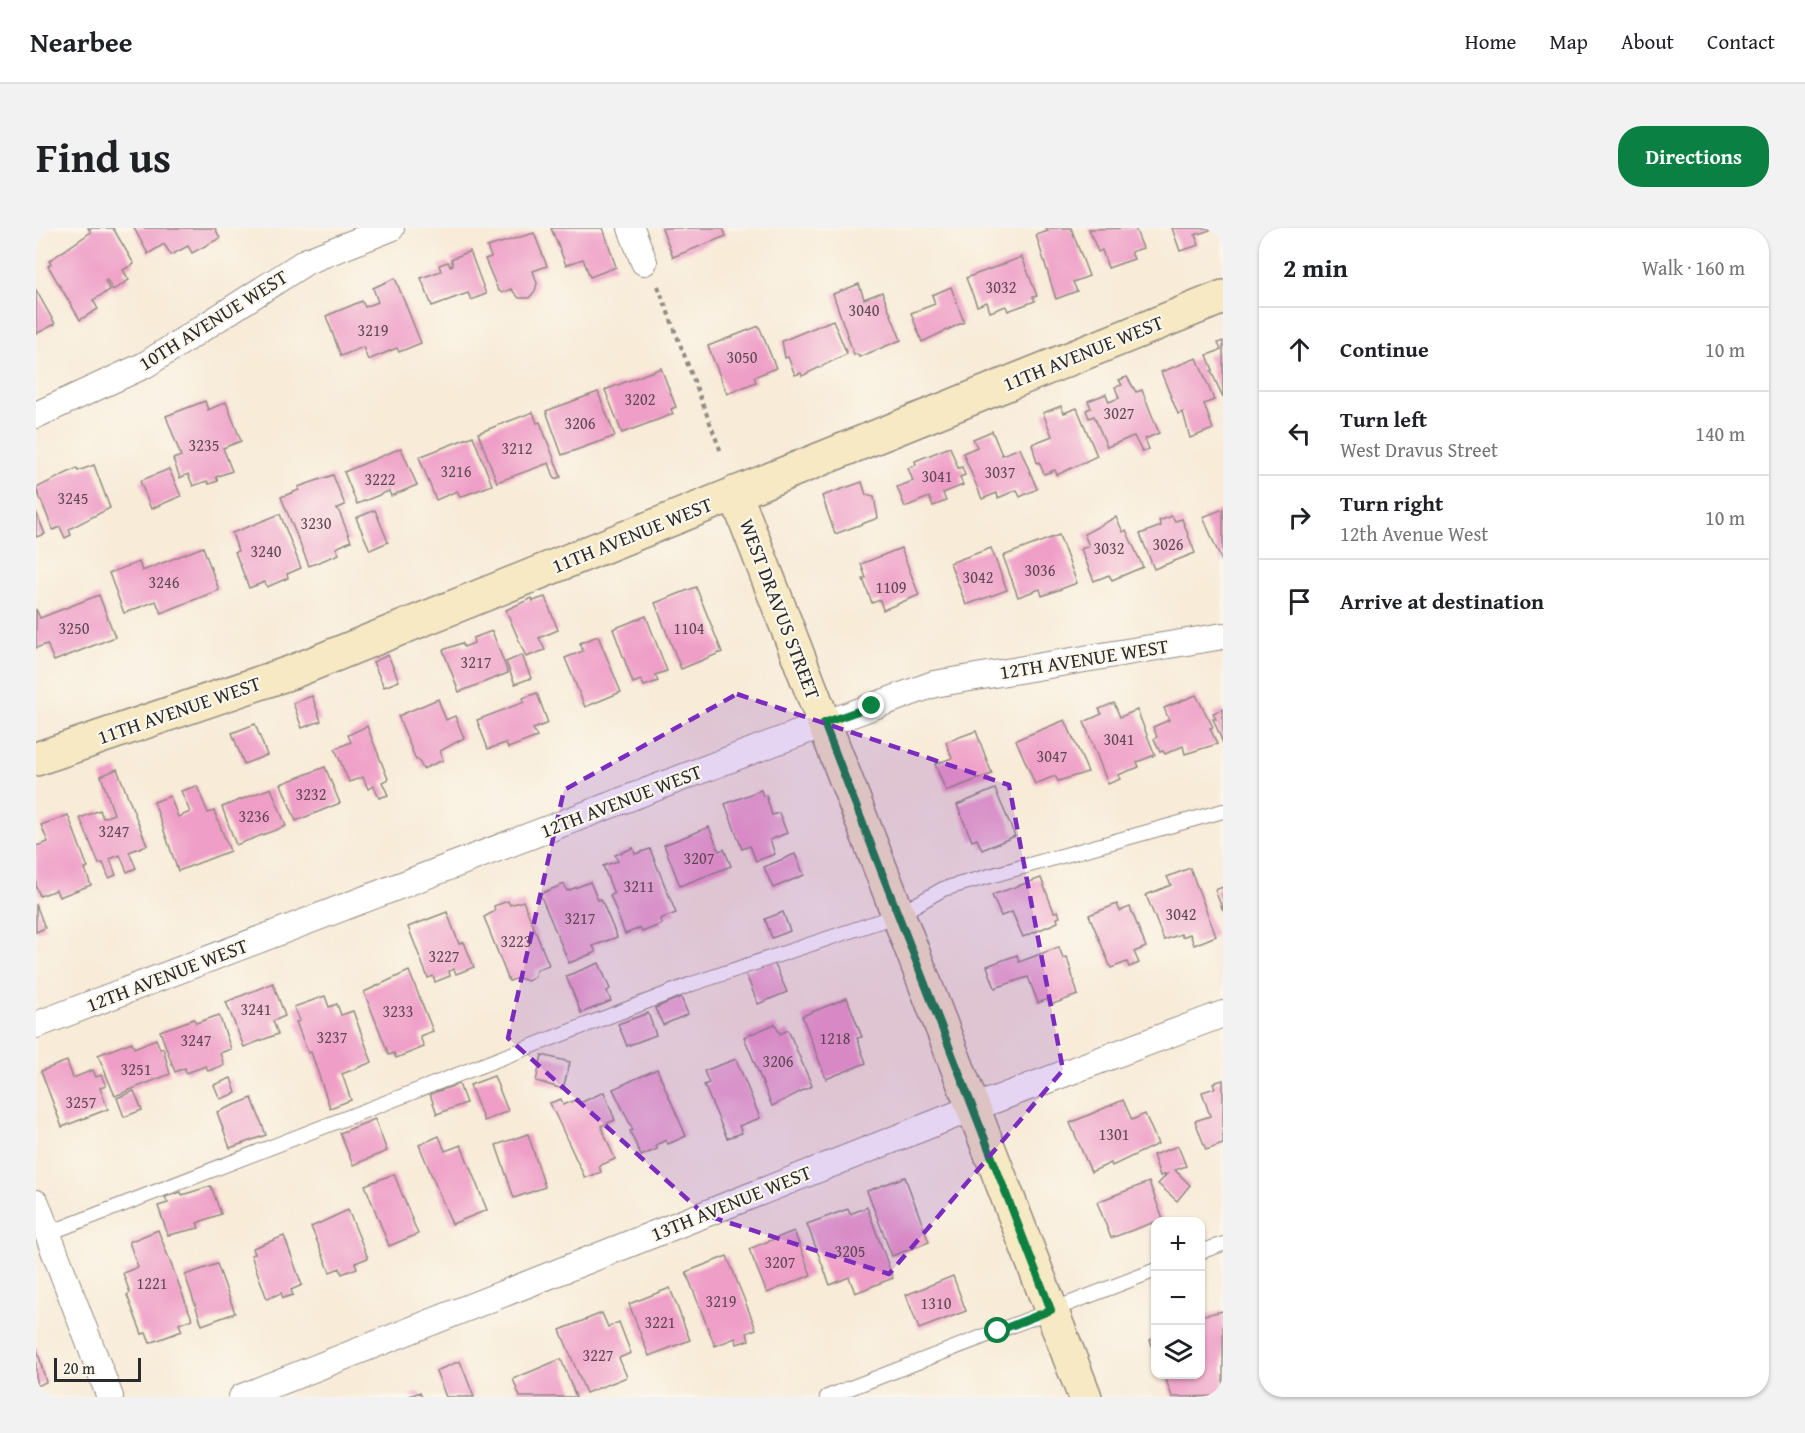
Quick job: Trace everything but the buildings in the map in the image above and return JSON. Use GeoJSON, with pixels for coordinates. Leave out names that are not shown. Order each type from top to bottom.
{"type":"FeatureCollection","features":[{"type":"Feature","properties":{"kind":"street","name":"10TH AVENUE WEST"},"geometry":{"type":"LineString","coordinates":[[36,415],[145,365],[307,261],[391,228]]}},
{"type":"Feature","properties":{"kind":"street"},"geometry":{"type":"LineString","coordinates":[[631,228],[644,262]]}},
{"type":"Feature","properties":{"kind":"street","name":"11TH AVENUE WEST"},"geometry":{"type":"LineString","coordinates":[[36,759],[292,672],[1223,297]]}},
{"type":"Feature","properties":{"kind":"street","name":"WEST DRAVUS STREET"},"geometry":{"type":"LineString","coordinates":[[735,493],[1084,1397]]}},
{"type":"Feature","properties":{"kind":"street","name":"12TH AVENUE WEST"},"geometry":{"type":"LineString","coordinates":[[36,1025],[824,723],[934,684],[1223,636]]}},
{"type":"Feature","properties":{"kind":"street","name":"13TH AVENUE WEST"},"geometry":{"type":"LineString","coordinates":[[242,1397],[973,1108],[1223,1014]]}},
{"type":"Feature","properties":{"kind":"street"},"geometry":{"type":"LineString","coordinates":[[36,1203],[42,1235],[111,1397]]}},
{"type":"Feature","properties":{"kind":"lane"},"geometry":{"type":"LineString","coordinates":[[42,1235],[692,984],[898,915],[943,889],[1223,811]]}},
{"type":"Feature","properties":{"kind":"lane"},"geometry":{"type":"LineString","coordinates":[[1205,1250],[1223,1244]]}},
{"type":"Feature","properties":{"kind":"lane"},"geometry":{"type":"LineString","coordinates":[[827,1397],[1152,1271]]}},
{"type":"Feature","properties":{"kind":"path"},"geometry":{"type":"LineString","coordinates":[[644,262],[654,275],[721,452]]}},
{"type":"Feature","properties":{"kind":"highlighted area"},"geometry":{"type":"Polygon","coordinates":[[[737,694],[1009,785],[1063,1070],[889,1274],[705,1215],[508,1038],[564,790],[737,694]]]}},
{"type":"Feature","properties":{"kind":"route"},"geometry":{"type":"LineString","coordinates":[[872,706],[824,723],[1051,1310],[998,1331]]}}]}
